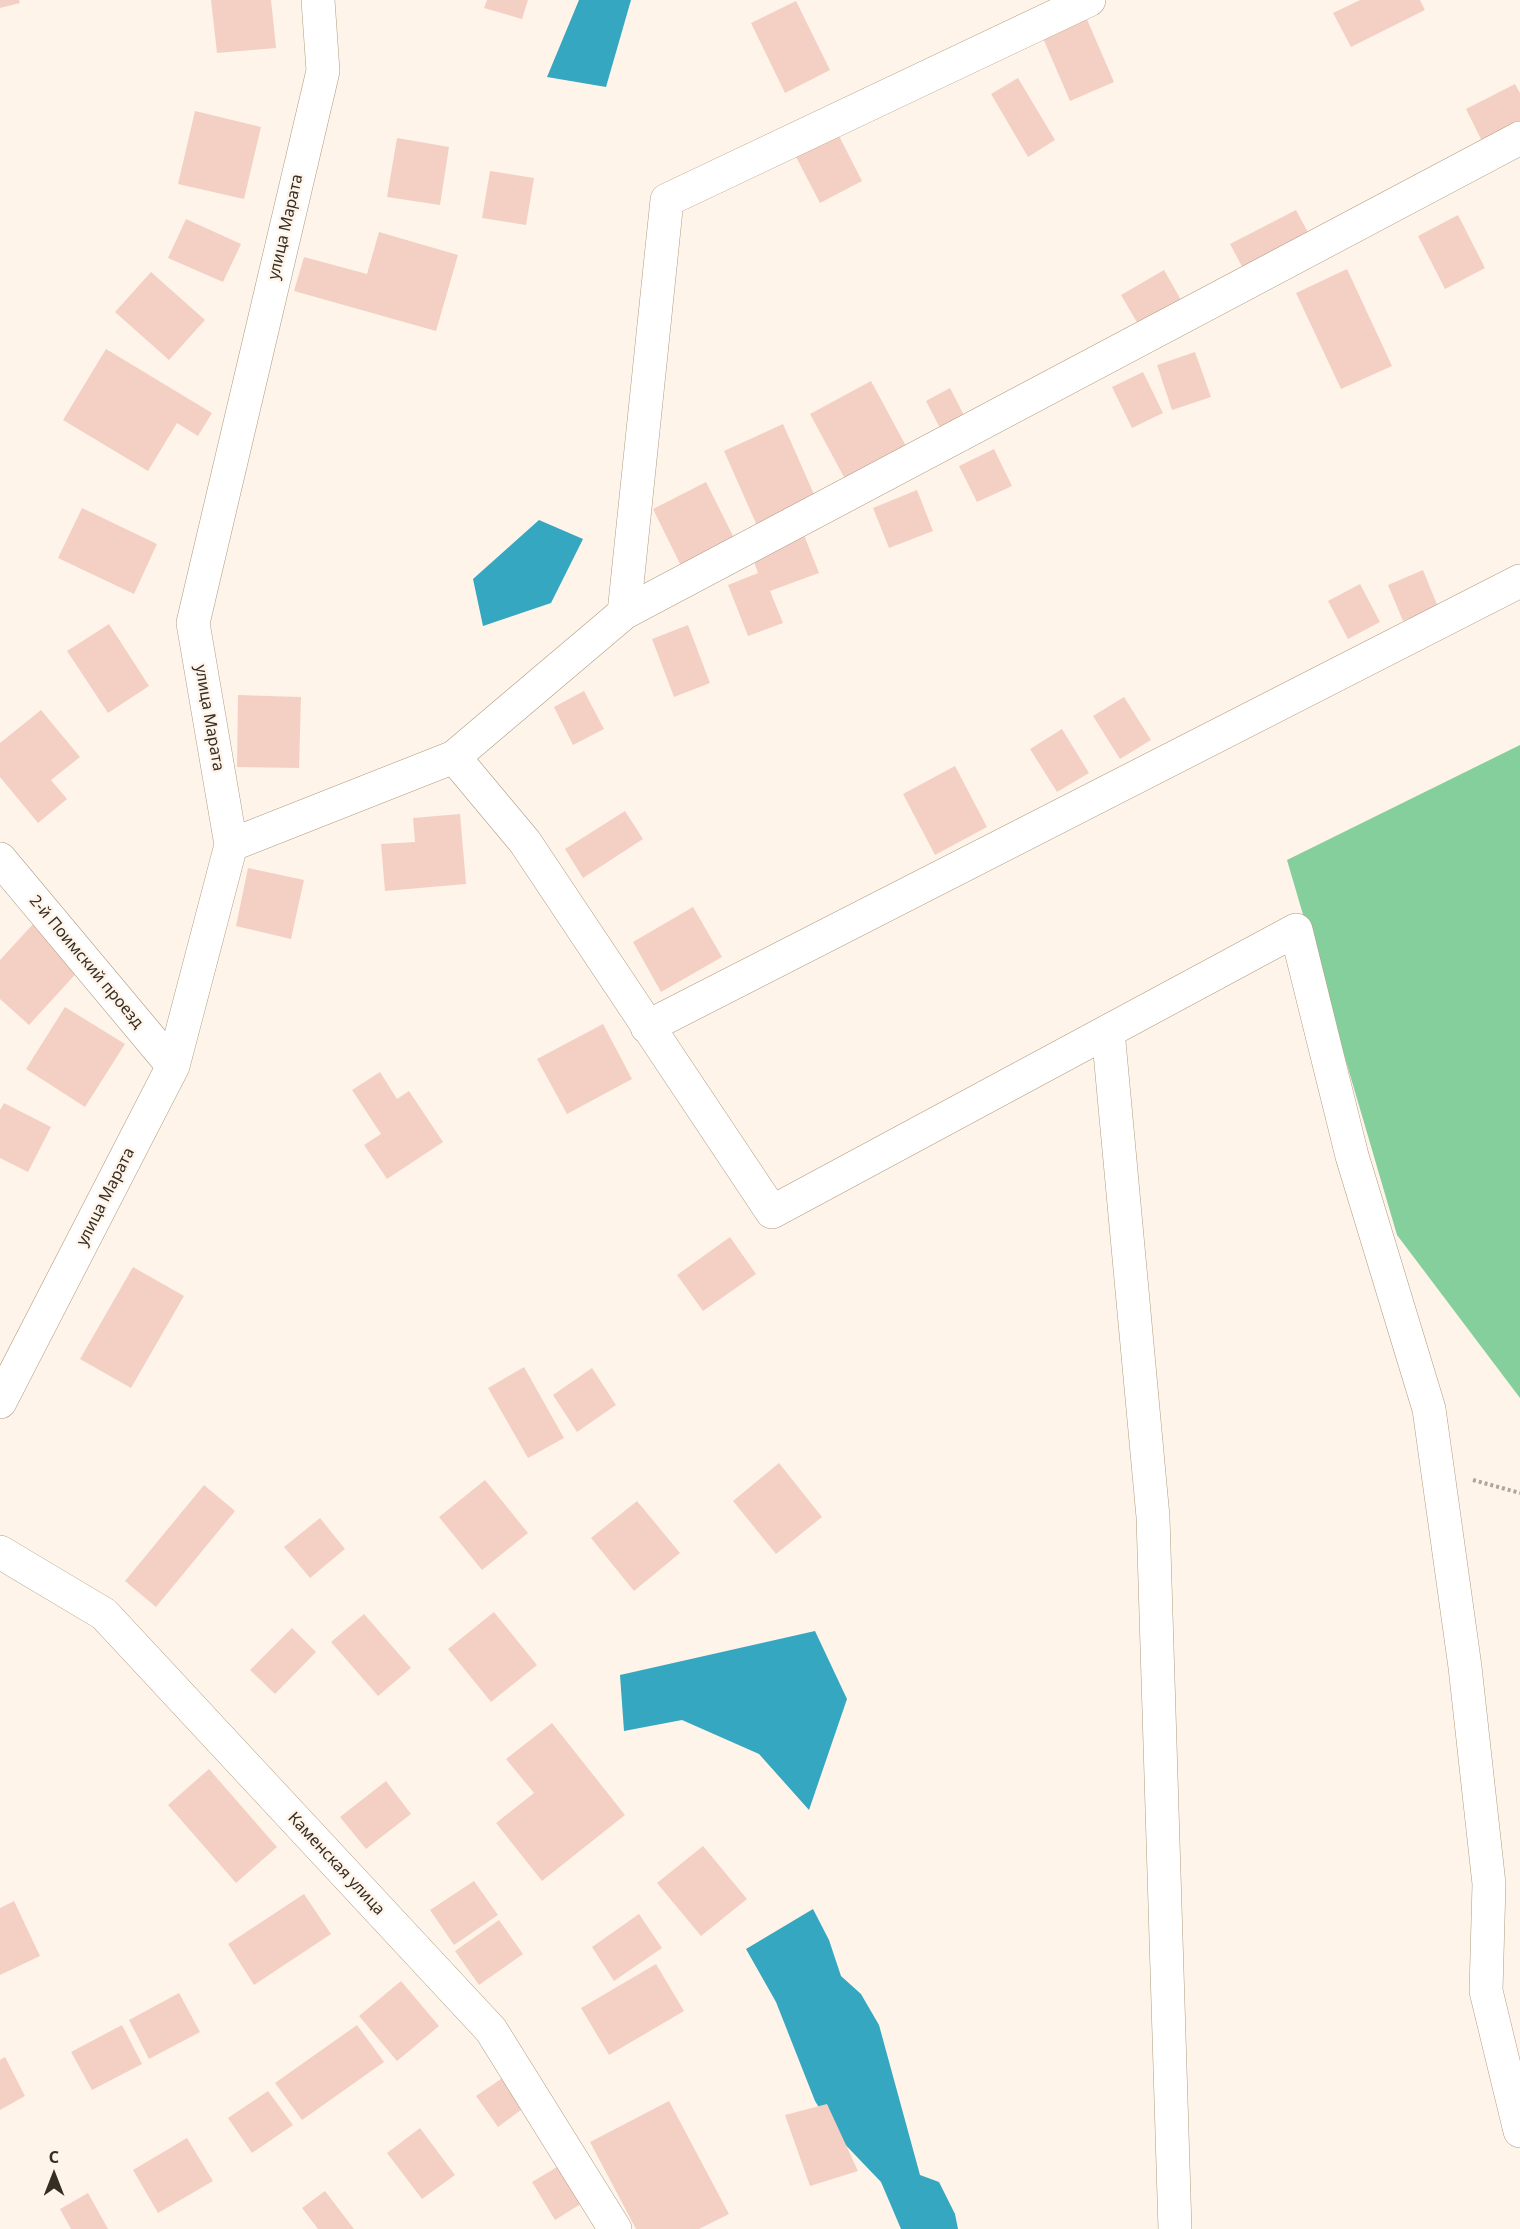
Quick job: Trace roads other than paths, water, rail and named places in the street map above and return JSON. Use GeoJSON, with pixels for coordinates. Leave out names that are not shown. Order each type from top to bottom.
{"type":"FeatureCollection","features":[{"type":"Feature","properties":{"kind":"street","name":"улица Марата"},"geometry":{"type":"LineString","coordinates":[[0,1402],[173,1066],[231,846],[193,623],[323,71],[318,0]]}},
{"type":"Feature","properties":{"kind":"street"},"geometry":{"type":"LineString","coordinates":[[624,613],[667,200],[1089,0]]}},
{"type":"Feature","properties":{"kind":"street"},"geometry":{"type":"LineString","coordinates":[[231,846],[454,757],[624,613],[1520,138]]}},
{"type":"Feature","properties":{"kind":"street"},"geometry":{"type":"LineString","coordinates":[[647,1027],[1520,581]]}},
{"type":"Feature","properties":{"kind":"street"},"geometry":{"type":"LineString","coordinates":[[454,757],[525,842],[772,1212],[1296,930],[1352,1156],[1430,1409],[1465,1667],[1490,1884],[1486,1991],[1520,2131]]}},
{"type":"Feature","properties":{"kind":"street","name":"2-й Поимский проезд"},"geometry":{"type":"LineString","coordinates":[[0,858],[173,1066]]}},
{"type":"Feature","properties":{"kind":"street"},"geometry":{"type":"LineString","coordinates":[[1108,1031],[1153,1516],[1175,2229]]}},
{"type":"Feature","properties":{"kind":"street","name":"Каменская улица"},"geometry":{"type":"LineString","coordinates":[[0,1552],[104,1614],[492,2030],[615,2229]]}},
{"type":"Feature","properties":{"kind":"water"},"geometry":{"type":"Polygon","coordinates":[[[579,0],[631,0],[606,87],[547,77],[579,0]]]}},
{"type":"Feature","properties":{"kind":"water"},"geometry":{"type":"Polygon","coordinates":[[[539,520],[583,539],[551,603],[483,626],[473,579],[539,520]]]}},
{"type":"Feature","properties":{"kind":"water"},"geometry":{"type":"Polygon","coordinates":[[[815,1631],[847,1699],[809,1810],[759,1754],[682,1720],[624,1731],[620,1675],[815,1631]]]}},
{"type":"Feature","properties":{"kind":"water"},"geometry":{"type":"Polygon","coordinates":[[[813,1909],[829,1940],[841,1976],[861,1994],[879,2025],[920,2175],[939,2182],[955,2214],[958,2229],[901,2229],[881,2182],[837,2136],[815,2101],[776,2002],[746,1949],[813,1909]]]}}]}
